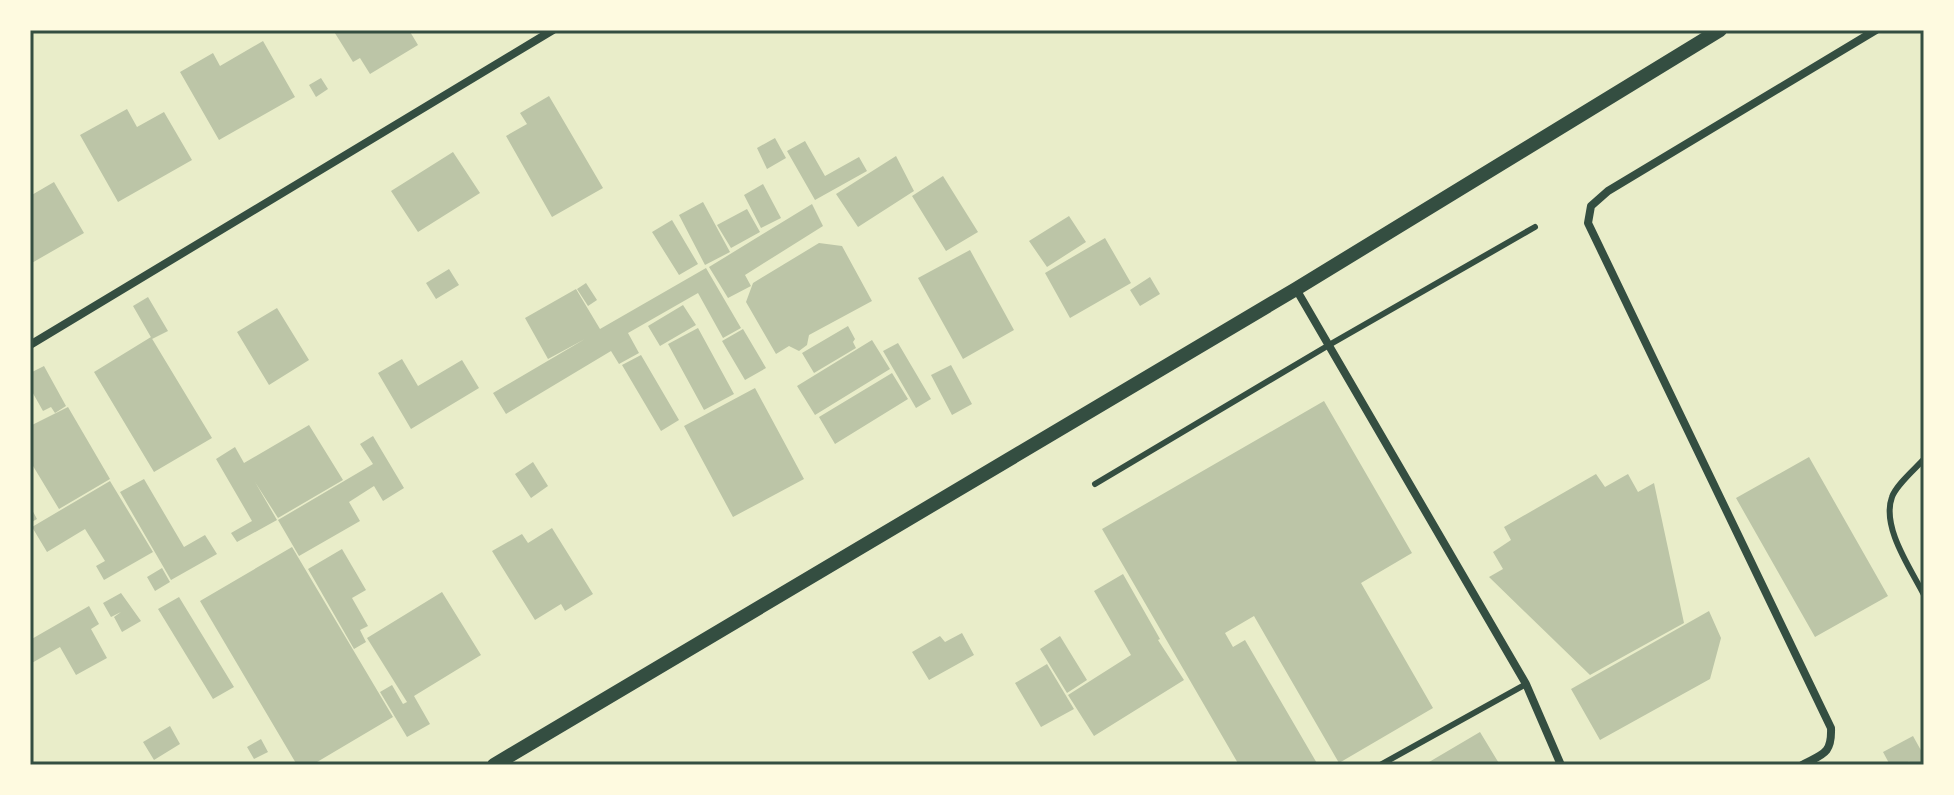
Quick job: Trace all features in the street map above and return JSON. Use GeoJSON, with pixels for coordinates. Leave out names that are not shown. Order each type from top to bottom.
{"type":"FeatureCollection","features":[{"type":"Feature","properties":{"kind":"street"},"geometry":{"type":"LineString","coordinates":[[30,345],[553,30]]}},
{"type":"Feature","properties":{"kind":"street"},"geometry":{"type":"LineString","coordinates":[[494,765],[1296,289],[1720,30]]}},
{"type":"Feature","properties":{"kind":"street"},"geometry":{"type":"LineString","coordinates":[[1802,765],[1825,753],[1832,742],[1831,728],[1588,223],[1591,206],[1608,191],[1876,30]]}},
{"type":"Feature","properties":{"kind":"street"},"geometry":{"type":"LineString","coordinates":[[1296,289],[1526,684],[1561,765]]}},
{"type":"Feature","properties":{"kind":"lane"},"geometry":{"type":"LineString","coordinates":[[1095,484],[1535,227]]}},
{"type":"Feature","properties":{"kind":"lane"},"geometry":{"type":"LineString","coordinates":[[1924,459],[1892,494],[1888,512],[1892,531],[1924,595]]}},
{"type":"Feature","properties":{"kind":"lane"},"geometry":{"type":"LineString","coordinates":[[1380,765],[1526,684]]}},
{"type":"Feature","properties":{"kind":"building"},"geometry":{"type":"Polygon","coordinates":[[[333,30],[409,30],[418,45],[370,74],[360,58],[353,62],[333,30]]]}},
{"type":"Feature","properties":{"kind":"building"},"geometry":{"type":"Polygon","coordinates":[[[263,41],[295,97],[219,140],[180,72],[213,53],[220,66],[263,41]]]}},
{"type":"Feature","properties":{"kind":"building"},"geometry":{"type":"Polygon","coordinates":[[[321,78],[328,89],[316,97],[309,85],[321,78]]]}},
{"type":"Feature","properties":{"kind":"building"},"geometry":{"type":"Polygon","coordinates":[[[549,96],[603,188],[552,217],[506,136],[527,124],[520,113],[549,96]]]}},
{"type":"Feature","properties":{"kind":"building"},"geometry":{"type":"Polygon","coordinates":[[[127,109],[137,127],[164,112],[192,160],[118,202],[80,135],[127,109]]]}},
{"type":"Feature","properties":{"kind":"building"},"geometry":{"type":"Polygon","coordinates":[[[775,138],[786,158],[767,169],[757,148],[775,138]]]}},
{"type":"Feature","properties":{"kind":"building"},"geometry":{"type":"Polygon","coordinates":[[[805,141],[825,176],[859,157],[867,171],[815,200],[787,151],[805,141]]]}},
{"type":"Feature","properties":{"kind":"building"},"geometry":{"type":"Polygon","coordinates":[[[453,152],[480,193],[418,232],[391,191],[453,152]]]}},
{"type":"Feature","properties":{"kind":"building"},"geometry":{"type":"Polygon","coordinates":[[[896,156],[914,191],[858,227],[836,194],[896,156]]]}},
{"type":"Feature","properties":{"kind":"building"},"geometry":{"type":"Polygon","coordinates":[[[943,176],[978,232],[946,251],[912,196],[943,176]]]}},
{"type":"Feature","properties":{"kind":"building"},"geometry":{"type":"Polygon","coordinates":[[[54,182],[84,233],[30,264],[30,196],[54,182]]]}},
{"type":"Feature","properties":{"kind":"building"},"geometry":{"type":"Polygon","coordinates":[[[763,184],[781,218],[761,228],[744,195],[763,184]]]}},
{"type":"Feature","properties":{"kind":"building"},"geometry":{"type":"Polygon","coordinates":[[[703,202],[730,252],[705,265],[679,215],[703,202]]]}},
{"type":"Feature","properties":{"kind":"building"},"geometry":{"type":"Polygon","coordinates":[[[812,204],[823,226],[745,275],[751,286],[728,298],[709,267],[812,204]]]}},
{"type":"Feature","properties":{"kind":"building"},"geometry":{"type":"Polygon","coordinates":[[[747,209],[760,232],[731,248],[717,225],[747,209]]]}},
{"type":"Feature","properties":{"kind":"building"},"geometry":{"type":"Polygon","coordinates":[[[1069,216],[1086,242],[1047,267],[1029,241],[1069,216]]]}},
{"type":"Feature","properties":{"kind":"building"},"geometry":{"type":"Polygon","coordinates":[[[672,220],[698,264],[679,275],[652,232],[672,220]]]}},
{"type":"Feature","properties":{"kind":"building"},"geometry":{"type":"Polygon","coordinates":[[[1105,238],[1131,283],[1070,318],[1045,273],[1105,238]]]}},
{"type":"Feature","properties":{"kind":"building"},"geometry":{"type":"Polygon","coordinates":[[[819,243],[842,246],[872,301],[809,335],[807,345],[799,351],[789,346],[776,354],[746,302],[753,283],[819,243]]]}},
{"type":"Feature","properties":{"kind":"building"},"geometry":{"type":"Polygon","coordinates":[[[970,250],[1014,330],[963,359],[918,278],[970,250]]]}},
{"type":"Feature","properties":{"kind":"building"},"geometry":{"type":"Polygon","coordinates":[[[706,268],[741,328],[723,338],[698,293],[628,333],[639,353],[619,364],[611,351],[506,414],[493,393],[585,339],[548,359],[525,318],[576,289],[600,329],[706,268]]]}},
{"type":"Feature","properties":{"kind":"building"},"geometry":{"type":"Polygon","coordinates":[[[449,269],[459,285],[436,299],[426,283],[449,269]]]}},
{"type":"Feature","properties":{"kind":"building"},"geometry":{"type":"Polygon","coordinates":[[[1150,277],[1160,294],[1140,306],[1130,290],[1150,277]]]}},
{"type":"Feature","properties":{"kind":"building"},"geometry":{"type":"Polygon","coordinates":[[[586,283],[597,300],[588,306],[577,289],[586,283]]]}},
{"type":"Feature","properties":{"kind":"building"},"geometry":{"type":"Polygon","coordinates":[[[148,297],[168,331],[152,339],[133,306],[148,297]]]}},
{"type":"Feature","properties":{"kind":"building"},"geometry":{"type":"Polygon","coordinates":[[[683,305],[696,325],[660,346],[648,326],[683,305]]]}},
{"type":"Feature","properties":{"kind":"building"},"geometry":{"type":"Polygon","coordinates":[[[277,308],[309,360],[269,385],[237,332],[277,308]]]}},
{"type":"Feature","properties":{"kind":"building"},"geometry":{"type":"Polygon","coordinates":[[[848,326],[856,348],[814,373],[802,353],[848,326]]]}},
{"type":"Feature","properties":{"kind":"building"},"geometry":{"type":"Polygon","coordinates":[[[698,328],[734,394],[704,410],[668,344],[698,328]]]}},
{"type":"Feature","properties":{"kind":"building"},"geometry":{"type":"Polygon","coordinates":[[[743,329],[766,368],[745,380],[722,341],[743,329]]]}},
{"type":"Feature","properties":{"kind":"building"},"geometry":{"type":"Polygon","coordinates":[[[151,337],[212,438],[154,472],[94,372],[151,337]]]}},
{"type":"Feature","properties":{"kind":"building"},"geometry":{"type":"Polygon","coordinates":[[[872,340],[890,369],[815,415],[797,386],[872,340]]]}},
{"type":"Feature","properties":{"kind":"building"},"geometry":{"type":"Polygon","coordinates":[[[898,343],[931,399],[916,408],[883,351],[898,343]]]}},
{"type":"Feature","properties":{"kind":"building"},"geometry":{"type":"Polygon","coordinates":[[[641,355],[679,420],[661,431],[622,365],[641,355]]]}},
{"type":"Feature","properties":{"kind":"building"},"geometry":{"type":"Polygon","coordinates":[[[402,359],[418,386],[462,360],[479,388],[411,429],[378,373],[402,359]]]}},
{"type":"Feature","properties":{"kind":"building"},"geometry":{"type":"Polygon","coordinates":[[[951,365],[972,404],[952,415],[931,375],[951,365]]]}},
{"type":"Feature","properties":{"kind":"building"},"geometry":{"type":"Polygon","coordinates":[[[44,366],[66,406],[55,413],[51,407],[43,411],[30,388],[30,373],[44,366]]]}},
{"type":"Feature","properties":{"kind":"building"},"geometry":{"type":"Polygon","coordinates":[[[892,373],[908,399],[835,444],[819,417],[892,373]]]}},
{"type":"Feature","properties":{"kind":"building"},"geometry":{"type":"Polygon","coordinates":[[[755,388],[804,479],[733,517],[684,426],[755,388]]]}},
{"type":"Feature","properties":{"kind":"building"},"geometry":{"type":"Polygon","coordinates":[[[1324,401],[1412,553],[1361,583],[1433,708],[1339,763],[1254,616],[1225,633],[1233,647],[1245,640],[1318,765],[1239,765],[1102,529],[1324,401]]]}},
{"type":"Feature","properties":{"kind":"building"},"geometry":{"type":"Polygon","coordinates":[[[68,407],[110,479],[59,509],[30,461],[30,426],[68,407]]]}},
{"type":"Feature","properties":{"kind":"building"},"geometry":{"type":"Polygon","coordinates":[[[309,425],[343,480],[278,518],[255,482],[277,520],[237,542],[231,533],[252,521],[216,459],[235,447],[244,463],[309,425]]]}},
{"type":"Feature","properties":{"kind":"building"},"geometry":{"type":"Polygon","coordinates":[[[373,436],[404,488],[383,501],[374,486],[349,502],[360,521],[299,556],[278,520],[373,464],[360,444],[373,436]]]}},
{"type":"Feature","properties":{"kind":"building"},"geometry":{"type":"Polygon","coordinates":[[[1809,457],[1888,596],[1815,637],[1736,498],[1809,457]]]}},
{"type":"Feature","properties":{"kind":"building"},"geometry":{"type":"Polygon","coordinates":[[[533,462],[548,486],[531,498],[515,474],[533,462]]]}},
{"type":"Feature","properties":{"kind":"building"},"geometry":{"type":"Polygon","coordinates":[[[1596,474],[1605,487],[1628,474],[1638,492],[1654,483],[1684,623],[1590,675],[1489,577],[1503,569],[1493,552],[1511,540],[1504,527],[1596,474]]]}},
{"type":"Feature","properties":{"kind":"building"},"geometry":{"type":"Polygon","coordinates":[[[144,479],[184,547],[205,535],[217,554],[171,580],[120,492],[144,479]]]}},
{"type":"Feature","properties":{"kind":"building"},"geometry":{"type":"Polygon","coordinates":[[[110,481],[153,552],[104,580],[96,566],[105,561],[85,529],[47,552],[32,527],[110,481]]]}},
{"type":"Feature","properties":{"kind":"building"},"geometry":{"type":"Polygon","coordinates":[[[30,506],[37,519],[30,523],[30,506]]]}},
{"type":"Feature","properties":{"kind":"building"},"geometry":{"type":"Polygon","coordinates":[[[552,528],[593,594],[565,611],[561,604],[535,620],[492,551],[522,534],[528,543],[552,528]]]}},
{"type":"Feature","properties":{"kind":"building"},"geometry":{"type":"Polygon","coordinates":[[[292,547],[393,717],[312,765],[297,765],[200,601],[292,547]]]}},
{"type":"Feature","properties":{"kind":"building"},"geometry":{"type":"Polygon","coordinates":[[[342,549],[366,590],[352,598],[368,626],[360,630],[366,642],[354,649],[308,569],[342,549]]]}},
{"type":"Feature","properties":{"kind":"building"},"geometry":{"type":"Polygon","coordinates":[[[162,568],[170,582],[155,591],[147,577],[162,568]]]}},
{"type":"Feature","properties":{"kind":"building"},"geometry":{"type":"Polygon","coordinates":[[[1123,574],[1158,640],[1184,680],[1094,736],[1068,695],[1131,655],[1094,591],[1123,574]]]}},
{"type":"Feature","properties":{"kind":"building"},"geometry":{"type":"Polygon","coordinates":[[[442,592],[481,655],[414,696],[430,724],[407,737],[380,692],[392,685],[403,704],[407,702],[367,638],[442,592]]]}},
{"type":"Feature","properties":{"kind":"building"},"geometry":{"type":"Polygon","coordinates":[[[121,593],[141,621],[122,632],[114,617],[121,612],[111,617],[103,603],[121,593]]]}},
{"type":"Feature","properties":{"kind":"building"},"geometry":{"type":"Polygon","coordinates":[[[179,597],[234,687],[213,699],[158,609],[179,597]]]}},
{"type":"Feature","properties":{"kind":"building"},"geometry":{"type":"Polygon","coordinates":[[[89,606],[99,624],[91,629],[107,658],[76,675],[60,647],[30,664],[30,640],[89,606]]]}},
{"type":"Feature","properties":{"kind":"building"},"geometry":{"type":"Polygon","coordinates":[[[1709,611],[1721,638],[1710,679],[1600,740],[1571,689],[1709,611]]]}},
{"type":"Feature","properties":{"kind":"building"},"geometry":{"type":"Polygon","coordinates":[[[962,633],[974,655],[929,680],[912,652],[940,636],[945,642],[962,633]]]}},
{"type":"Feature","properties":{"kind":"building"},"geometry":{"type":"Polygon","coordinates":[[[1060,636],[1087,680],[1067,693],[1040,649],[1060,636]]]}},
{"type":"Feature","properties":{"kind":"building"},"geometry":{"type":"Polygon","coordinates":[[[1047,664],[1074,709],[1041,727],[1015,683],[1047,664]]]}},
{"type":"Feature","properties":{"kind":"building"},"geometry":{"type":"Polygon","coordinates":[[[170,726],[180,744],[154,760],[143,742],[170,726]]]}},
{"type":"Feature","properties":{"kind":"building"},"geometry":{"type":"Polygon","coordinates":[[[1480,732],[1500,765],[1424,765],[1480,732]]]}},
{"type":"Feature","properties":{"kind":"building"},"geometry":{"type":"Polygon","coordinates":[[[1913,736],[1924,753],[1924,765],[1905,765],[1910,761],[1890,765],[1883,752],[1913,736]]]}},
{"type":"Feature","properties":{"kind":"building"},"geometry":{"type":"Polygon","coordinates":[[[261,739],[268,752],[254,759],[247,747],[261,739]]]}}]}
